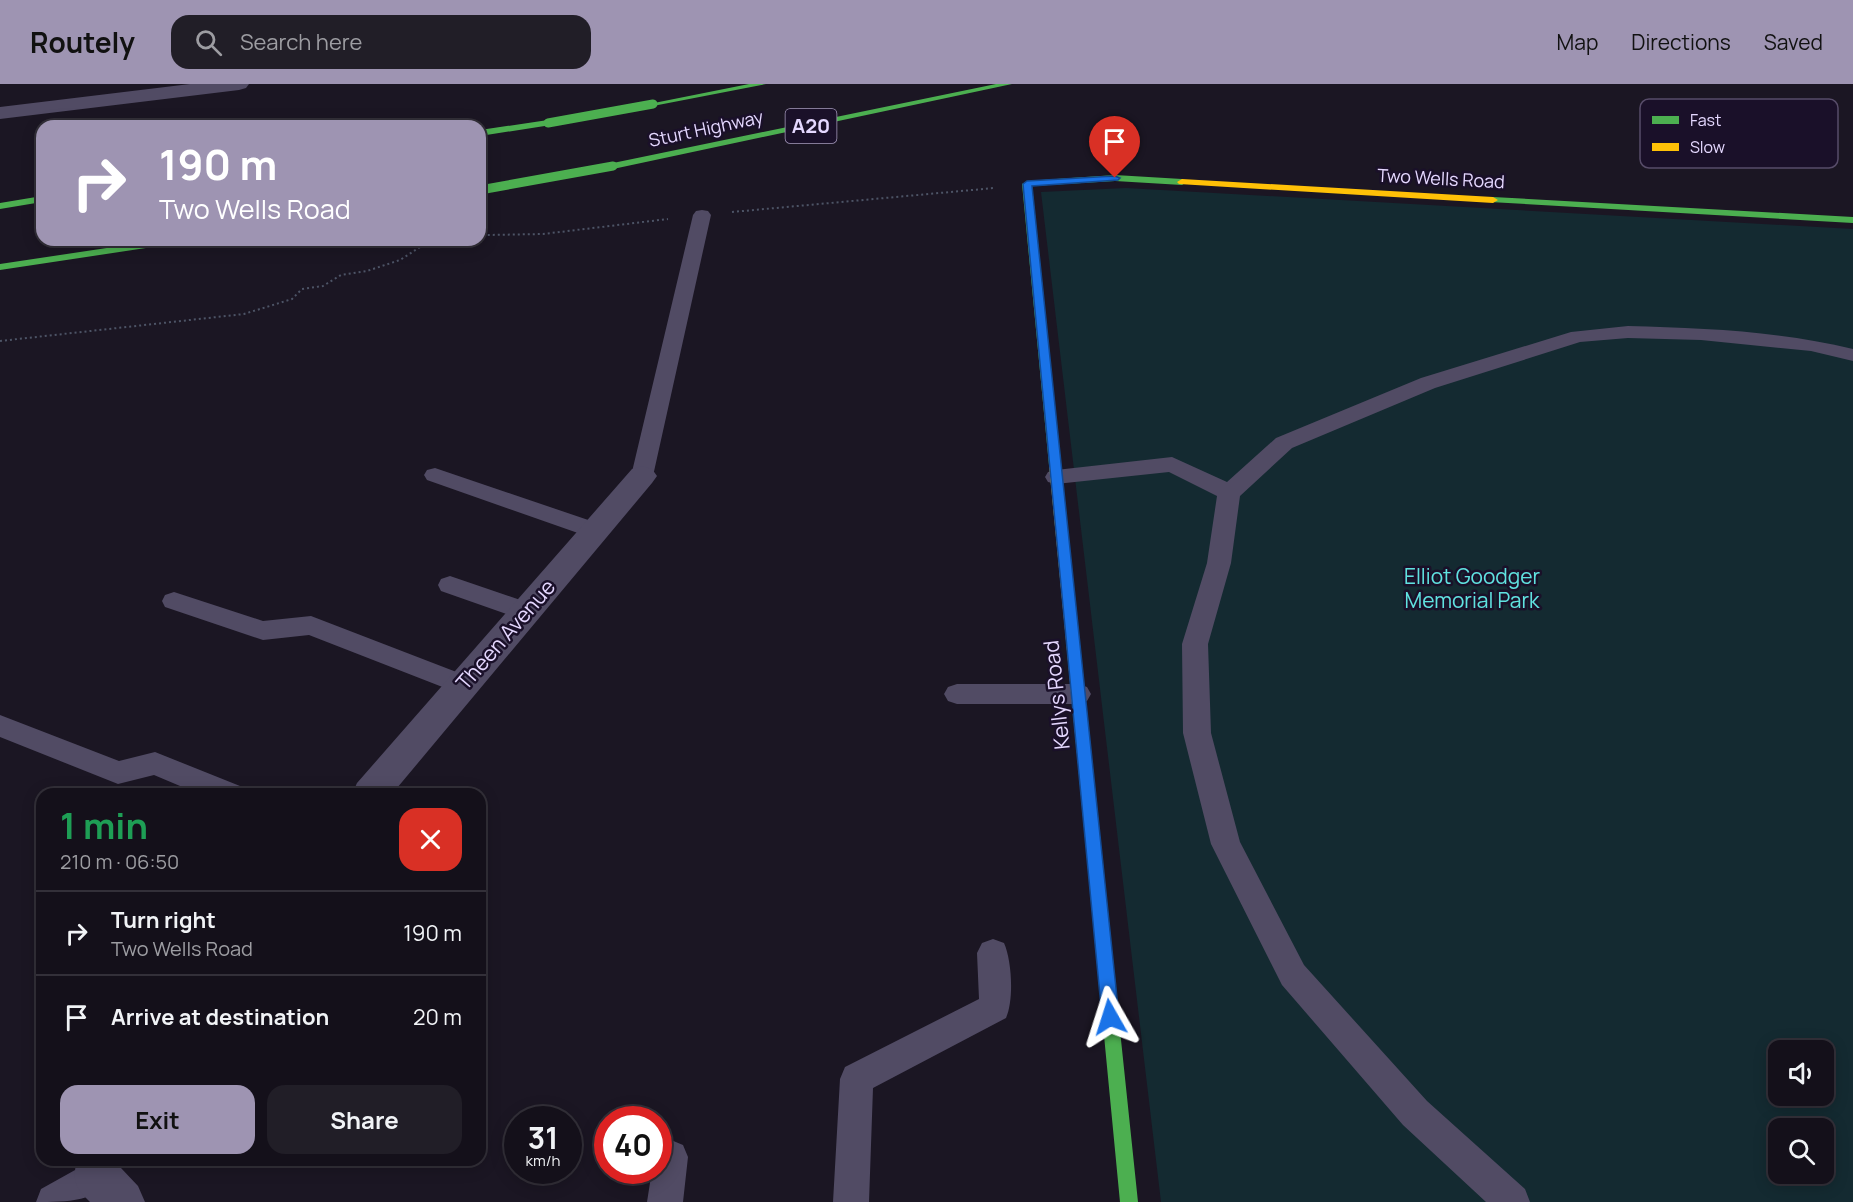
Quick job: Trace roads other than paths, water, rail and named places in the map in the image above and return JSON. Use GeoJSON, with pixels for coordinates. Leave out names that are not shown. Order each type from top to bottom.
{"type":"FeatureCollection","features":[{"type":"Feature","properties":{"kind":"main road","name":"Sturt Highway"},"geometry":{"type":"LineString","coordinates":[[486,132],[762,84]]}},
{"type":"Feature","properties":{"kind":"main road","name":"Sturt Highway"},"geometry":{"type":"LineString","coordinates":[[486,189],[614,166],[1008,84]]}},
{"type":"Feature","properties":{"kind":"main road","name":"Two Wells Road"},"geometry":{"type":"LineString","coordinates":[[1027,184],[1115,178],[1853,220]]}},
{"type":"Feature","properties":{"kind":"main road","name":"Kellys Road"},"geometry":{"type":"LineString","coordinates":[[1027,184],[1129,1202]]}},
{"type":"Feature","properties":{"kind":"main road"},"geometry":{"type":"LineString","coordinates":[[0,206],[36,200]]}},
{"type":"Feature","properties":{"kind":"main road"},"geometry":{"type":"LineString","coordinates":[[0,267],[139,246]]}},
{"type":"Feature","properties":{"kind":"street"},"geometry":{"type":"LineString","coordinates":[[0,113],[239,84]]}},
{"type":"Feature","properties":{"kind":"street","name":"Theen Avenue"},"geometry":{"type":"LineString","coordinates":[[375,788],[642,476]]}},
{"type":"Feature","properties":{"kind":"lane"},"geometry":{"type":"LineString","coordinates":[[642,476],[702,215]]}},
{"type":"Feature","properties":{"kind":"lane"},"geometry":{"type":"LineString","coordinates":[[1512,1202],[1415,1113],[1293,975],[1226,844],[1197,733],[1195,644],[1219,563],[1229,493],[1284,443],[1428,383],[1578,336],[1628,332],[1701,334],[1811,345],[1853,354]]}},
{"type":"Feature","properties":{"kind":"lane"},"geometry":{"type":"LineString","coordinates":[[1056,477],[1172,464],[1229,493]]}},
{"type":"Feature","properties":{"kind":"lane"},"geometry":{"type":"LineString","coordinates":[[435,475],[595,531]]}},
{"type":"Feature","properties":{"kind":"lane"},"geometry":{"type":"LineString","coordinates":[[450,585],[526,612]]}},
{"type":"Feature","properties":{"kind":"lane"},"geometry":{"type":"LineString","coordinates":[[174,601],[263,631],[311,625],[463,685]]}},
{"type":"Feature","properties":{"kind":"lane"},"geometry":{"type":"LineString","coordinates":[[957,694],[1078,694]]}},
{"type":"Feature","properties":{"kind":"lane"},"geometry":{"type":"LineString","coordinates":[[0,726],[118,773],[155,764],[215,788]]}},
{"type":"Feature","properties":{"kind":"lane"},"geometry":{"type":"LineString","coordinates":[[851,1202],[857,1079],[995,1006],[993,953]]}},
{"type":"Feature","properties":{"kind":"lane"},"geometry":{"type":"LineString","coordinates":[[54,1202],[106,1179]]}},
{"type":"Feature","properties":{"kind":"lane"},"geometry":{"type":"LineString","coordinates":[[665,1202],[667,1184]]}},
{"type":"Feature","properties":{"kind":"park label","name":"Elliot Goodger Memorial Park"},"geometry":{"type":"Point","coordinates":[1472,589]}}]}
